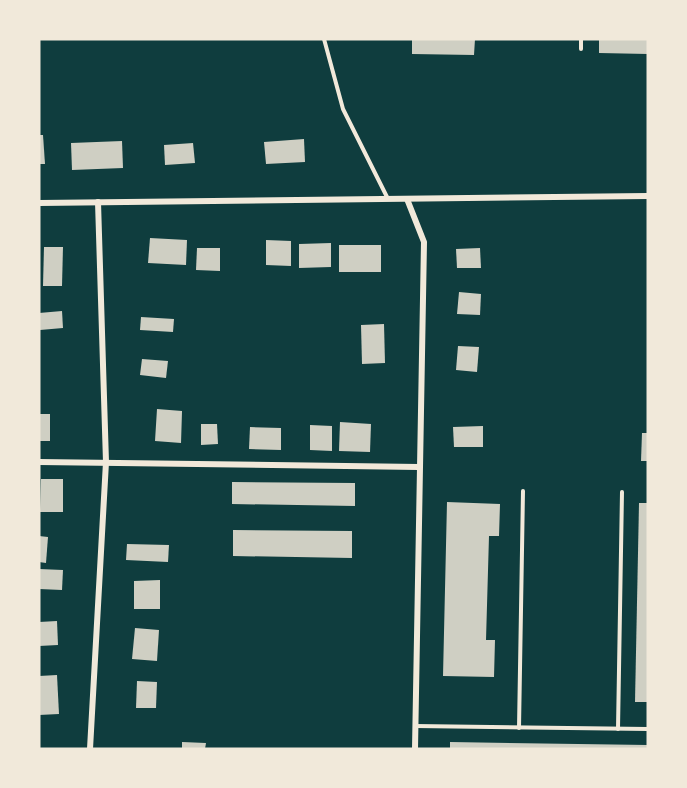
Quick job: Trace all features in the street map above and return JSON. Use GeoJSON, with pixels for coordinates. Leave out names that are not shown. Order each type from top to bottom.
{"type":"FeatureCollection","features":[{"type":"Feature","properties":{"kind":"street"},"geometry":{"type":"LineString","coordinates":[[39,202],[648,196]]}},
{"type":"Feature","properties":{"kind":"street"},"geometry":{"type":"LineString","coordinates":[[407,199],[424,242],[414,749]]}},
{"type":"Feature","properties":{"kind":"street"},"geometry":{"type":"LineString","coordinates":[[90,749],[106,462],[98,202]]}},
{"type":"Feature","properties":{"kind":"street"},"geometry":{"type":"LineString","coordinates":[[39,462],[419,467]]}},
{"type":"Feature","properties":{"kind":"lane"},"geometry":{"type":"LineString","coordinates":[[324,39],[343,109],[388,199]]}},
{"type":"Feature","properties":{"kind":"lane"},"geometry":{"type":"LineString","coordinates":[[581,39],[581,49]]}},
{"type":"Feature","properties":{"kind":"lane"},"geometry":{"type":"LineString","coordinates":[[519,728],[523,491]]}},
{"type":"Feature","properties":{"kind":"lane"},"geometry":{"type":"LineString","coordinates":[[618,729],[622,492]]}},
{"type":"Feature","properties":{"kind":"lane"},"geometry":{"type":"LineString","coordinates":[[414,726],[648,729]]}},
{"type":"Feature","properties":{"kind":"building"},"geometry":{"type":"Polygon","coordinates":[[[412,39],[475,39],[474,55],[412,54],[412,39]]]}},
{"type":"Feature","properties":{"kind":"building"},"geometry":{"type":"Polygon","coordinates":[[[599,39],[648,39],[648,54],[599,53],[599,39]]]}},
{"type":"Feature","properties":{"kind":"building"},"geometry":{"type":"Polygon","coordinates":[[[39,135],[43,135],[45,164],[39,164],[39,135]]]}},
{"type":"Feature","properties":{"kind":"building"},"geometry":{"type":"Polygon","coordinates":[[[304,139],[305,162],[266,164],[264,142],[304,139]]]}},
{"type":"Feature","properties":{"kind":"building"},"geometry":{"type":"Polygon","coordinates":[[[122,141],[123,168],[72,170],[71,143],[122,141]]]}},
{"type":"Feature","properties":{"kind":"building"},"geometry":{"type":"Polygon","coordinates":[[[193,143],[195,163],[165,165],[164,145],[193,143]]]}},
{"type":"Feature","properties":{"kind":"building"},"geometry":{"type":"Polygon","coordinates":[[[150,238],[187,240],[186,265],[148,263],[150,238]]]}},
{"type":"Feature","properties":{"kind":"building"},"geometry":{"type":"Polygon","coordinates":[[[266,240],[291,241],[291,266],[266,265],[266,240]]]}},
{"type":"Feature","properties":{"kind":"building"},"geometry":{"type":"Polygon","coordinates":[[[331,243],[331,267],[299,268],[299,244],[331,243]]]}},
{"type":"Feature","properties":{"kind":"building"},"geometry":{"type":"Polygon","coordinates":[[[339,245],[381,245],[381,272],[339,272],[339,245]]]}},
{"type":"Feature","properties":{"kind":"building"},"geometry":{"type":"Polygon","coordinates":[[[44,247],[63,247],[62,286],[43,286],[44,247]]]}},
{"type":"Feature","properties":{"kind":"building"},"geometry":{"type":"Polygon","coordinates":[[[197,248],[220,248],[220,271],[196,270],[197,248]]]}},
{"type":"Feature","properties":{"kind":"building"},"geometry":{"type":"Polygon","coordinates":[[[480,248],[481,268],[457,268],[456,249],[480,248]]]}},
{"type":"Feature","properties":{"kind":"building"},"geometry":{"type":"Polygon","coordinates":[[[459,292],[481,294],[480,315],[457,314],[459,292]]]}},
{"type":"Feature","properties":{"kind":"building"},"geometry":{"type":"Polygon","coordinates":[[[62,311],[63,328],[40,330],[39,313],[62,311]]]}},
{"type":"Feature","properties":{"kind":"building"},"geometry":{"type":"Polygon","coordinates":[[[141,317],[174,319],[173,332],[140,330],[141,317]]]}},
{"type":"Feature","properties":{"kind":"building"},"geometry":{"type":"Polygon","coordinates":[[[384,324],[385,363],[362,364],[361,325],[384,324]]]}},
{"type":"Feature","properties":{"kind":"building"},"geometry":{"type":"Polygon","coordinates":[[[458,346],[479,347],[477,372],[456,370],[458,346]]]}},
{"type":"Feature","properties":{"kind":"building"},"geometry":{"type":"Polygon","coordinates":[[[142,359],[168,361],[166,378],[140,375],[142,359]]]}},
{"type":"Feature","properties":{"kind":"building"},"geometry":{"type":"Polygon","coordinates":[[[157,409],[182,411],[181,443],[155,441],[157,409]]]}},
{"type":"Feature","properties":{"kind":"building"},"geometry":{"type":"Polygon","coordinates":[[[39,414],[50,414],[50,441],[39,441],[39,414]]]}},
{"type":"Feature","properties":{"kind":"building"},"geometry":{"type":"Polygon","coordinates":[[[340,422],[371,424],[370,452],[339,451],[340,422]]]}},
{"type":"Feature","properties":{"kind":"building"},"geometry":{"type":"Polygon","coordinates":[[[201,424],[217,424],[218,444],[201,445],[201,424]]]}},
{"type":"Feature","properties":{"kind":"building"},"geometry":{"type":"Polygon","coordinates":[[[310,425],[332,426],[332,451],[310,450],[310,425]]]}},
{"type":"Feature","properties":{"kind":"building"},"geometry":{"type":"Polygon","coordinates":[[[483,426],[483,447],[454,447],[453,427],[483,426]]]}},
{"type":"Feature","properties":{"kind":"building"},"geometry":{"type":"Polygon","coordinates":[[[250,427],[281,428],[281,450],[249,449],[250,427]]]}},
{"type":"Feature","properties":{"kind":"building"},"geometry":{"type":"Polygon","coordinates":[[[642,433],[648,433],[648,461],[641,461],[642,433]]]}},
{"type":"Feature","properties":{"kind":"building"},"geometry":{"type":"Polygon","coordinates":[[[41,479],[63,479],[63,512],[40,512],[41,479]]]}},
{"type":"Feature","properties":{"kind":"building"},"geometry":{"type":"Polygon","coordinates":[[[232,482],[355,483],[355,506],[232,504],[232,482]]]}},
{"type":"Feature","properties":{"kind":"building"},"geometry":{"type":"Polygon","coordinates":[[[447,502],[500,504],[499,536],[489,536],[486,640],[495,640],[494,677],[443,676],[447,502]]]}},
{"type":"Feature","properties":{"kind":"building"},"geometry":{"type":"Polygon","coordinates":[[[639,503],[648,503],[648,702],[635,702],[639,503]]]}},
{"type":"Feature","properties":{"kind":"building"},"geometry":{"type":"Polygon","coordinates":[[[233,530],[352,531],[352,558],[233,556],[233,530]]]}},
{"type":"Feature","properties":{"kind":"building"},"geometry":{"type":"Polygon","coordinates":[[[39,536],[48,537],[46,563],[39,562],[39,536]]]}},
{"type":"Feature","properties":{"kind":"building"},"geometry":{"type":"Polygon","coordinates":[[[127,544],[169,545],[168,562],[126,560],[127,544]]]}},
{"type":"Feature","properties":{"kind":"building"},"geometry":{"type":"Polygon","coordinates":[[[39,569],[63,570],[62,590],[39,589],[39,569]]]}},
{"type":"Feature","properties":{"kind":"building"},"geometry":{"type":"Polygon","coordinates":[[[160,580],[160,609],[134,609],[134,581],[160,580]]]}},
{"type":"Feature","properties":{"kind":"building"},"geometry":{"type":"Polygon","coordinates":[[[57,621],[58,645],[39,646],[39,622],[57,621]]]}},
{"type":"Feature","properties":{"kind":"building"},"geometry":{"type":"Polygon","coordinates":[[[135,628],[159,630],[157,661],[132,659],[135,628]]]}},
{"type":"Feature","properties":{"kind":"building"},"geometry":{"type":"Polygon","coordinates":[[[57,675],[59,714],[39,715],[39,676],[57,675]]]}},
{"type":"Feature","properties":{"kind":"building"},"geometry":{"type":"Polygon","coordinates":[[[137,681],[157,682],[156,708],[136,708],[137,681]]]}},
{"type":"Feature","properties":{"kind":"building"},"geometry":{"type":"Polygon","coordinates":[[[182,742],[206,743],[205,749],[182,749],[182,742]]]}},
{"type":"Feature","properties":{"kind":"building"},"geometry":{"type":"Polygon","coordinates":[[[450,742],[648,745],[648,749],[450,749],[450,742]]]}}]}
